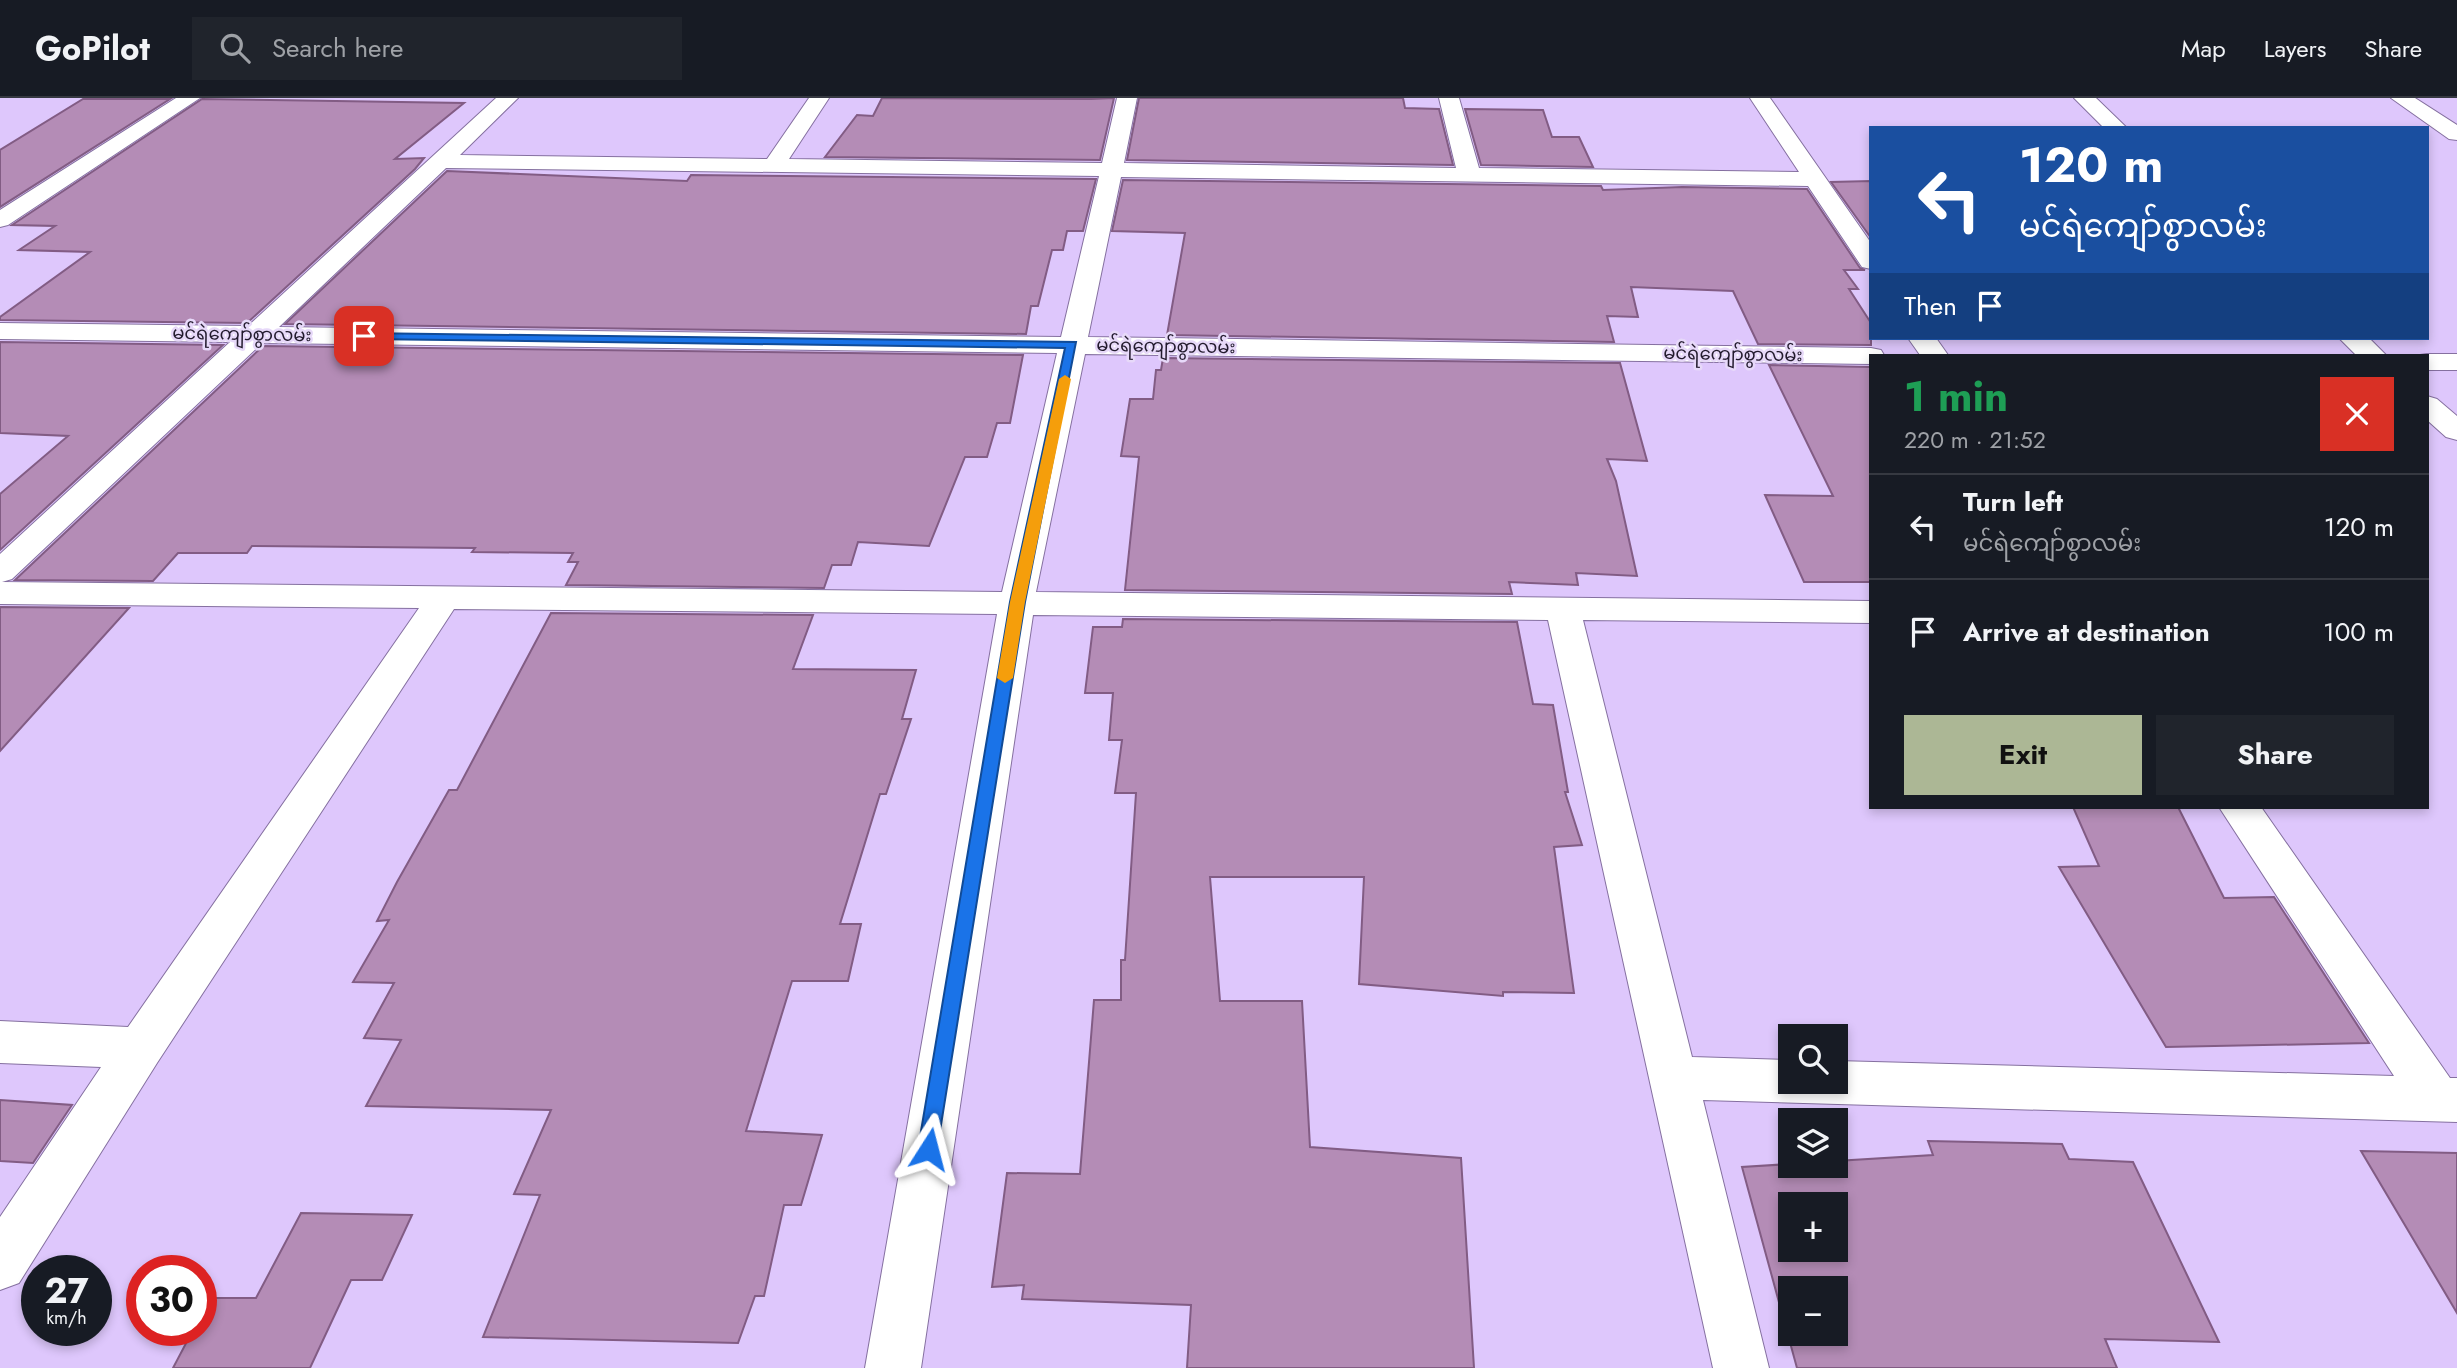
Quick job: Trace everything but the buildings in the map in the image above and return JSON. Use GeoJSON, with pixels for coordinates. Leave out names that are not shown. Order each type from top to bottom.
{"type":"FeatureCollection","features":[{"type":"Feature","properties":{"kind":"street"},"geometry":{"type":"LineString","coordinates":[[0,220],[190,98]]}},
{"type":"Feature","properties":{"kind":"street"},"geometry":{"type":"LineString","coordinates":[[0,572],[508,98]]}},
{"type":"Feature","properties":{"kind":"street"},"geometry":{"type":"LineString","coordinates":[[774,165],[819,98]]}},
{"type":"Feature","properties":{"kind":"street"},"geometry":{"type":"LineString","coordinates":[[893,1368],[1017,602],[1127,98]]}},
{"type":"Feature","properties":{"kind":"street"},"geometry":{"type":"LineString","coordinates":[[1449,98],[1469,174]]}},
{"type":"Feature","properties":{"kind":"street"},"geometry":{"type":"LineString","coordinates":[[1760,98],[1869,259]]}},
{"type":"Feature","properties":{"kind":"street"},"geometry":{"type":"LineString","coordinates":[[2084,98],[2115,126]]}},
{"type":"Feature","properties":{"kind":"street"},"geometry":{"type":"LineString","coordinates":[[2402,98],[2457,134]]}},
{"type":"Feature","properties":{"kind":"street"},"geometry":{"type":"LineString","coordinates":[[440,161],[1814,179]]}},
{"type":"Feature","properties":{"kind":"street","name":"မင်ရဲကျော်စွာလမ်း"},"geometry":{"type":"LineString","coordinates":[[0,331],[1869,356]]}},
{"type":"Feature","properties":{"kind":"street"},"geometry":{"type":"LineString","coordinates":[[2355,340],[2371,354]]}},
{"type":"Feature","properties":{"kind":"street"},"geometry":{"type":"LineString","coordinates":[[2429,362],[2457,362]]}},
{"type":"Feature","properties":{"kind":"street"},"geometry":{"type":"LineString","coordinates":[[2429,407],[2457,431]]}},
{"type":"Feature","properties":{"kind":"street"},"geometry":{"type":"LineString","coordinates":[[0,593],[1869,612]]}},
{"type":"Feature","properties":{"kind":"street"},"geometry":{"type":"LineString","coordinates":[[0,1264],[140,1048],[444,597]]}},
{"type":"Feature","properties":{"kind":"street"},"geometry":{"type":"LineString","coordinates":[[1563,609],[1741,1368]]}},
{"type":"Feature","properties":{"kind":"street"},"geometry":{"type":"LineString","coordinates":[[2240,809],[2447,1100]]}},
{"type":"Feature","properties":{"kind":"street"},"geometry":{"type":"LineString","coordinates":[[0,1042],[140,1048]]}},
{"type":"Feature","properties":{"kind":"street"},"geometry":{"type":"LineString","coordinates":[[1673,1079],[2447,1100]]}},
{"type":"Feature","properties":{"kind":"slow traffic"},"geometry":{"type":"LineString","coordinates":[[1005,678],[1017,602],[1065,379]]}},
{"type":"Feature","properties":{"kind":"route"},"geometry":{"type":"LineString","coordinates":[[364,336],[1072,344],[1017,602],[929,1149]]}}]}
